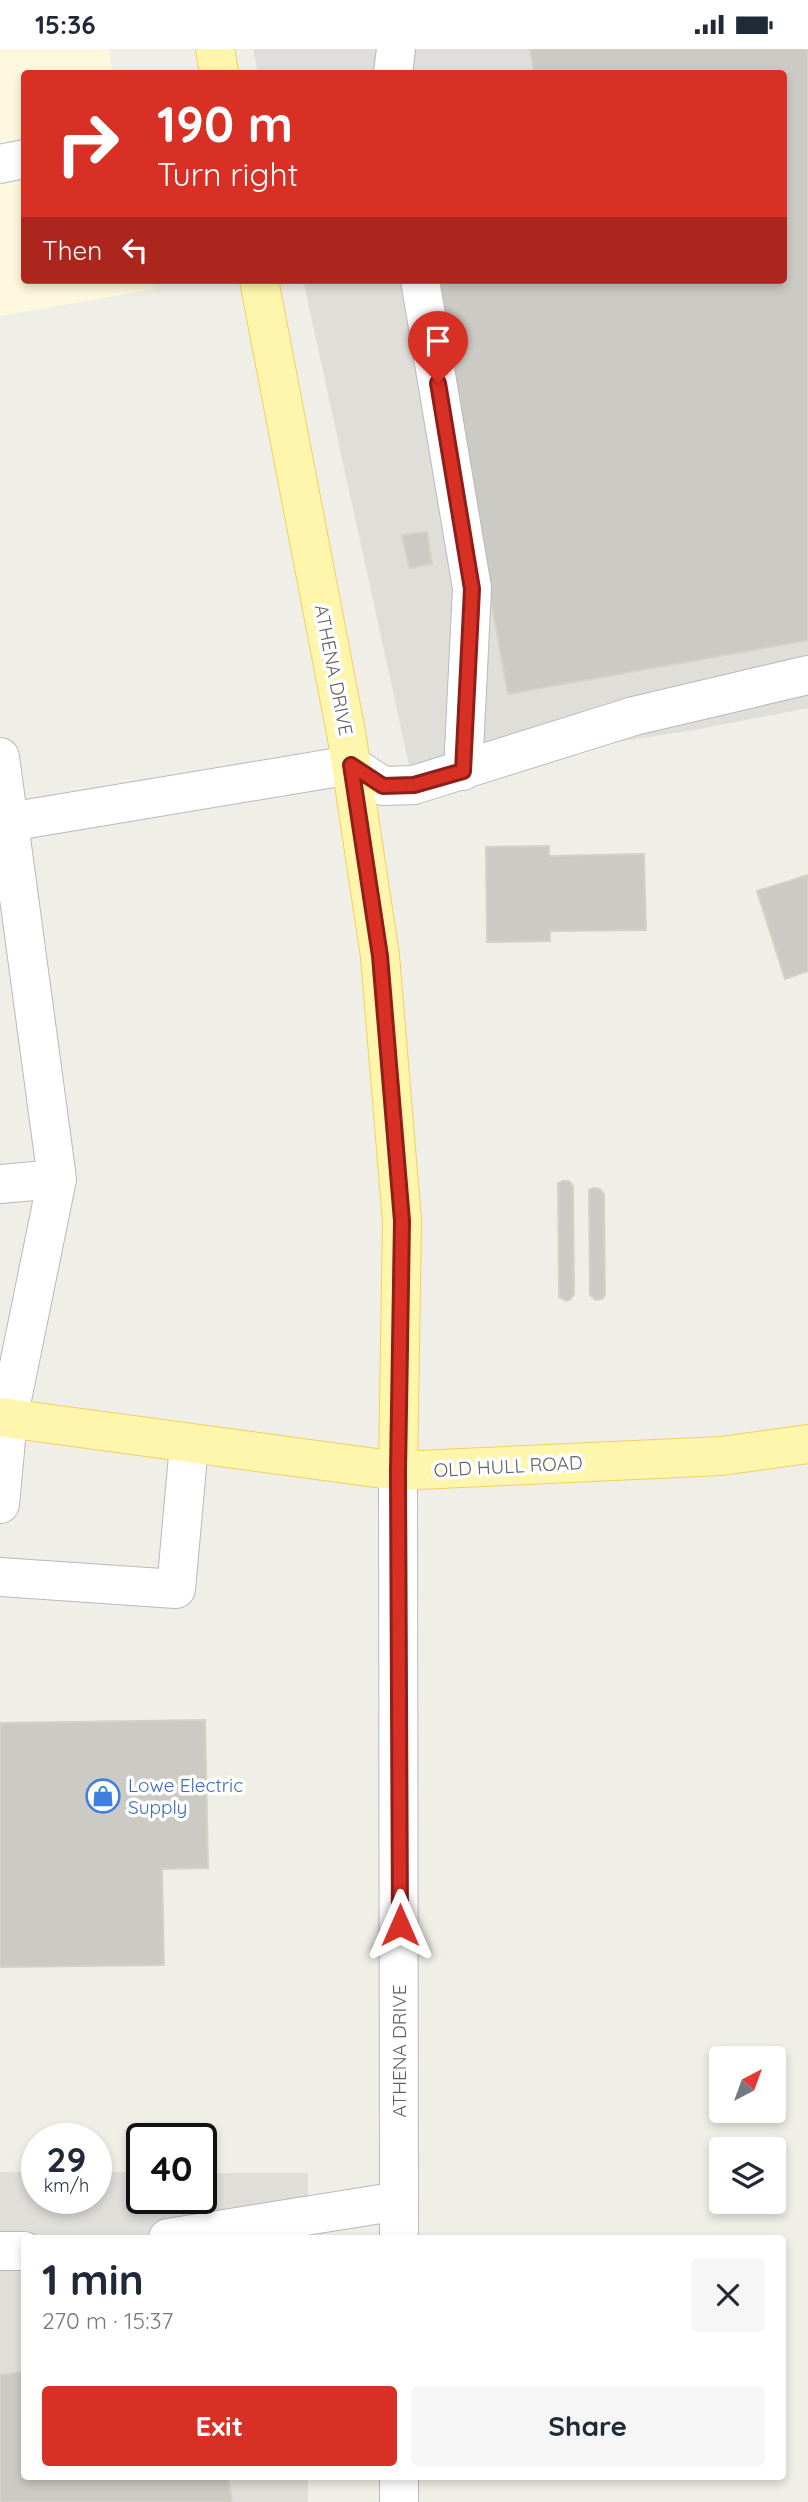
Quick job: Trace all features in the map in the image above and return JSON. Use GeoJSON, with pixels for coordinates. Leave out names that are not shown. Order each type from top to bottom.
{"type":"FeatureCollection","features":[{"type":"Feature","properties":{"kind":"main road"},"geometry":{"type":"LineString","coordinates":[[215,49],[218,70]]}},
{"type":"Feature","properties":{"kind":"main road","name":"ATHENA DRIVE"},"geometry":{"type":"LineString","coordinates":[[260,284],[351,765],[380,956],[402,1221],[398,1471]]}},
{"type":"Feature","properties":{"kind":"main road","name":"OLD HULL ROAD"},"geometry":{"type":"LineString","coordinates":[[4,1418],[398,1471],[721,1457],[808,1444]]}},
{"type":"Feature","properties":{"kind":"street"},"geometry":{"type":"LineString","coordinates":[[393,70],[396,49]]}},
{"type":"Feature","properties":{"kind":"street"},"geometry":{"type":"LineString","coordinates":[[0,164],[21,160]]}},
{"type":"Feature","properties":{"kind":"street"},"geometry":{"type":"LineString","coordinates":[[421,284],[472,589],[463,771]]}},
{"type":"Feature","properties":{"kind":"street"},"geometry":{"type":"LineString","coordinates":[[9,823],[351,765],[383,786],[414,785],[634,716],[808,675]]}},
{"type":"Feature","properties":{"kind":"street"},"geometry":{"type":"LineString","coordinates":[[0,757],[57,1179],[4,1418],[0,1504]]}},
{"type":"Feature","properties":{"kind":"street"},"geometry":{"type":"LineString","coordinates":[[0,1184],[57,1179]]}},
{"type":"Feature","properties":{"kind":"street"},"geometry":{"type":"LineString","coordinates":[[0,1577],[176,1589],[189,1445]]}},
{"type":"Feature","properties":{"kind":"street","name":"ATHENA DRIVE"},"geometry":{"type":"LineString","coordinates":[[398,1471],[399,2220]]}},
{"type":"Feature","properties":{"kind":"street"},"geometry":{"type":"LineString","coordinates":[[206,2235],[399,2220]]}},
{"type":"Feature","properties":{"kind":"street"},"geometry":{"type":"LineString","coordinates":[[0,2251],[21,2251]]}},
{"type":"Feature","properties":{"kind":"street"},"geometry":{"type":"LineString","coordinates":[[399,2480],[399,2502]]}},
{"type":"Feature","properties":{"kind":"shaded area"},"geometry":{"type":"Polygon","coordinates":[[[0,49],[108,49],[112,70],[21,70],[21,284],[153,284],[154,289],[0,316],[0,49]]]}},
{"type":"Feature","properties":{"kind":"shaded area"},"geometry":{"type":"Polygon","coordinates":[[[253,49],[808,49],[808,708],[694,730],[411,774],[304,284],[787,284],[787,70],[257,70],[253,49]]]}},
{"type":"Feature","properties":{"kind":"shaded area"},"geometry":{"type":"Polygon","coordinates":[[[0,2172],[21,2172],[21,2214],[112,2214],[112,2172],[126,2172],[126,2214],[217,2214],[217,2173],[308,2173],[308,2235],[21,2235],[21,2480],[308,2480],[308,2502],[0,2502],[0,2172]]]}},
{"type":"Feature","properties":{"kind":"building"},"geometry":{"type":"Polygon","coordinates":[[[530,49],[808,49],[808,640],[508,694],[434,284],[787,284],[787,70],[534,70],[530,49]]]}},
{"type":"Feature","properties":{"kind":"building"},"geometry":{"type":"Polygon","coordinates":[[[427,532],[432,564],[409,568],[402,535],[427,532]]]}},
{"type":"Feature","properties":{"kind":"building"},"geometry":{"type":"Polygon","coordinates":[[[549,846],[549,856],[644,854],[646,930],[550,931],[550,941],[487,942],[486,847],[549,846]]]}},
{"type":"Feature","properties":{"kind":"building"},"geometry":{"type":"Polygon","coordinates":[[[808,875],[808,971],[785,979],[757,891],[808,875]]]}},
{"type":"Feature","properties":{"kind":"building"},"geometry":{"type":"Polygon","coordinates":[[[569,1181],[573,1186],[574,1294],[566,1301],[559,1297],[558,1183],[569,1181]]]}},
{"type":"Feature","properties":{"kind":"building"},"geometry":{"type":"Polygon","coordinates":[[[600,1189],[604,1194],[605,1295],[596,1300],[590,1295],[589,1190],[600,1189]]]}},
{"type":"Feature","properties":{"kind":"building","name":"Lowe Electric Supply"},"geometry":{"type":"Polygon","coordinates":[[[205,1720],[208,1868],[162,1869],[164,1965],[0,1967],[0,1723],[205,1720]]]}},
{"type":"Feature","properties":{"kind":"building"},"geometry":{"type":"Polygon","coordinates":[[[21,2372],[21,2480],[229,2480],[232,2502],[0,2502],[0,2375],[21,2372]]]}},
{"type":"Feature","properties":{"kind":"place","name":"Lowe Electric Supply"},"geometry":{"type":"Point","coordinates":[103,1796]}},
{"type":"Feature","properties":{"kind":"route"},"geometry":{"type":"LineString","coordinates":[[400,1925],[398,1471],[402,1221],[380,956],[351,765],[383,786],[414,785],[463,771],[472,589],[438,383]]}}]}
